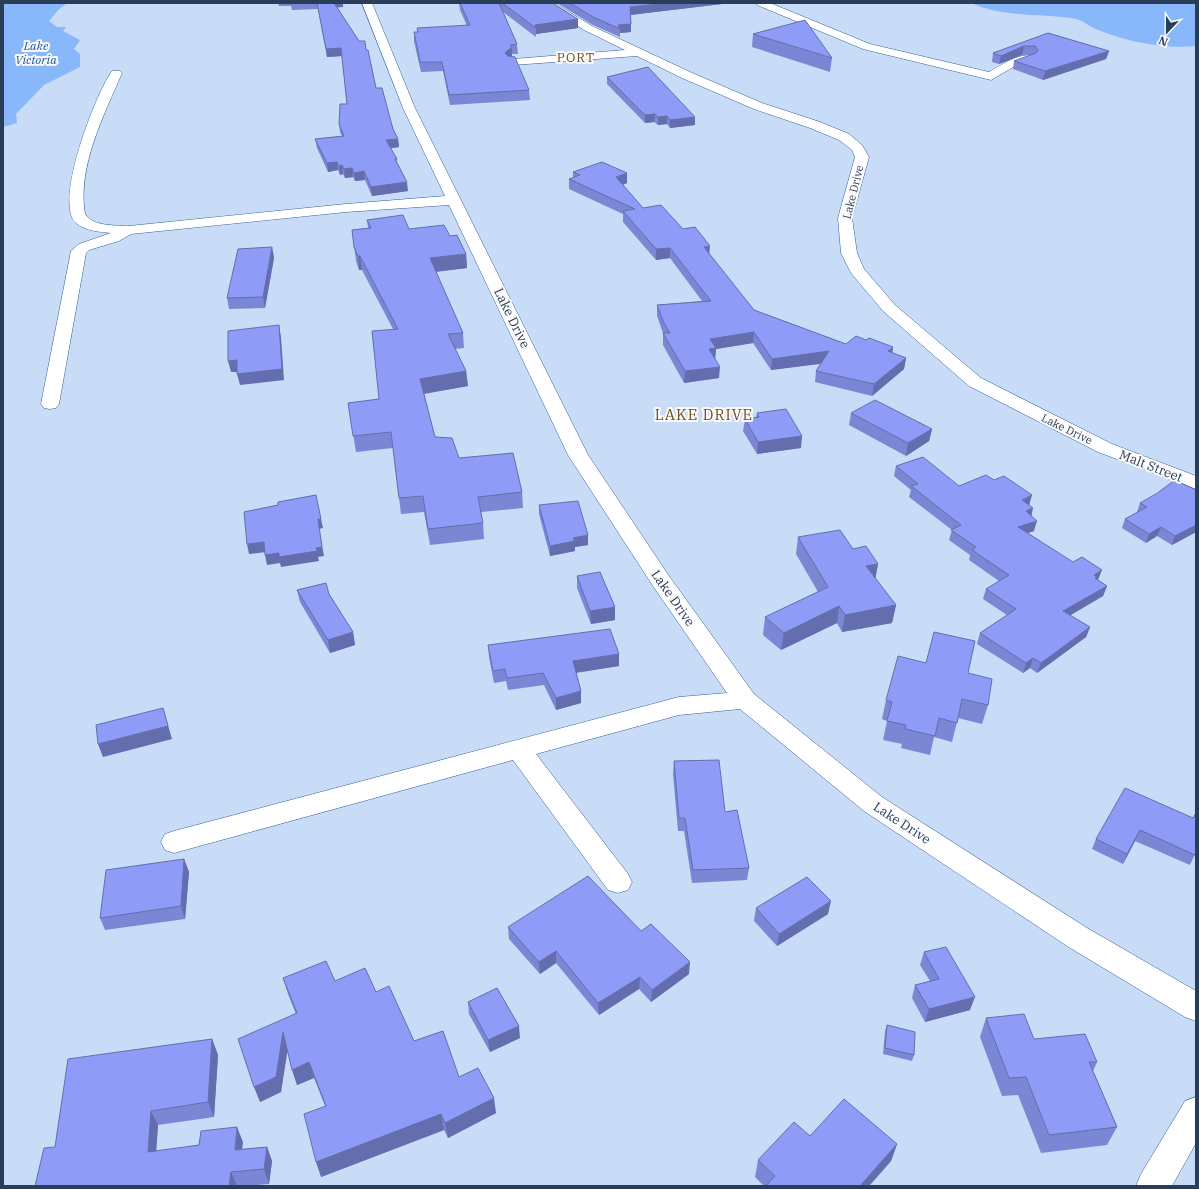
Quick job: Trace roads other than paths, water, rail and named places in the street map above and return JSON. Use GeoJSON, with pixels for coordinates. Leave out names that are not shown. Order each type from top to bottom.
{"type":"FeatureCollection","features":[{"type":"Feature","properties":{"kind":"street","name":"Lake Drive"},"geometry":{"type":"LineString","coordinates":[[367,3],[409,108],[578,455],[661,581],[745,700],[873,804],[1077,937],[1196,1007]]}},
{"type":"Feature","properties":{"kind":"street","name":"Lake Drive"},"geometry":{"type":"LineString","coordinates":[[547,3],[588,28],[641,52],[686,75],[758,106],[826,129],[852,142],[862,157],[844,218],[846,236],[849,253],[857,270],[868,285],[904,322],[975,382],[1024,409],[1106,448]]}},
{"type":"Feature","properties":{"kind":"street"},"geometry":{"type":"LineString","coordinates":[[761,3],[867,47],[991,76],[1011,64],[1029,58]]}},
{"type":"Feature","properties":{"kind":"street"},"geometry":{"type":"LineString","coordinates":[[513,62],[641,52]]}},
{"type":"Feature","properties":{"kind":"street"},"geometry":{"type":"LineString","coordinates":[[116,73],[88,139],[78,182],[76,203],[77,215],[81,220],[93,225],[111,229],[129,230],[346,208],[454,200]]}},
{"type":"Feature","properties":{"kind":"street"},"geometry":{"type":"LineString","coordinates":[[50,404],[80,250],[84,247],[114,238],[129,230]]}},
{"type":"Feature","properties":{"kind":"street","name":"Malt Street"},"geometry":{"type":"LineString","coordinates":[[1106,448],[1196,483]]}},
{"type":"Feature","properties":{"kind":"street"},"geometry":{"type":"LineString","coordinates":[[174,842],[679,706],[745,700]]}},
{"type":"Feature","properties":{"kind":"street"},"geometry":{"type":"LineString","coordinates":[[518,750],[618,882]]}},
{"type":"Feature","properties":{"kind":"street"},"geometry":{"type":"LineString","coordinates":[[1153,1186],[1196,1112]]}},
{"type":"Feature","properties":{"kind":"water","name":"Lake Victoria"},"geometry":{"type":"Polygon","coordinates":[[[3,3],[68,3],[59,9],[49,21],[57,27],[66,27],[63,31],[80,40],[74,49],[80,54],[80,67],[44,85],[16,114],[17,123],[3,127],[3,3]]]}},
{"type":"Feature","properties":{"kind":"water"},"geometry":{"type":"Polygon","coordinates":[[[971,3],[1196,3],[1196,46],[1184,47],[1146,44],[1121,38],[1095,29],[1076,19],[1009,13],[984,8],[971,3]]]}},
{"type":"Feature","properties":{"kind":"district","name":"PORT"},"geometry":{"type":"Point","coordinates":[576,57]}},
{"type":"Feature","properties":{"kind":"district","name":"LAKE DRIVE"},"geometry":{"type":"Point","coordinates":[704,414]}}]}
